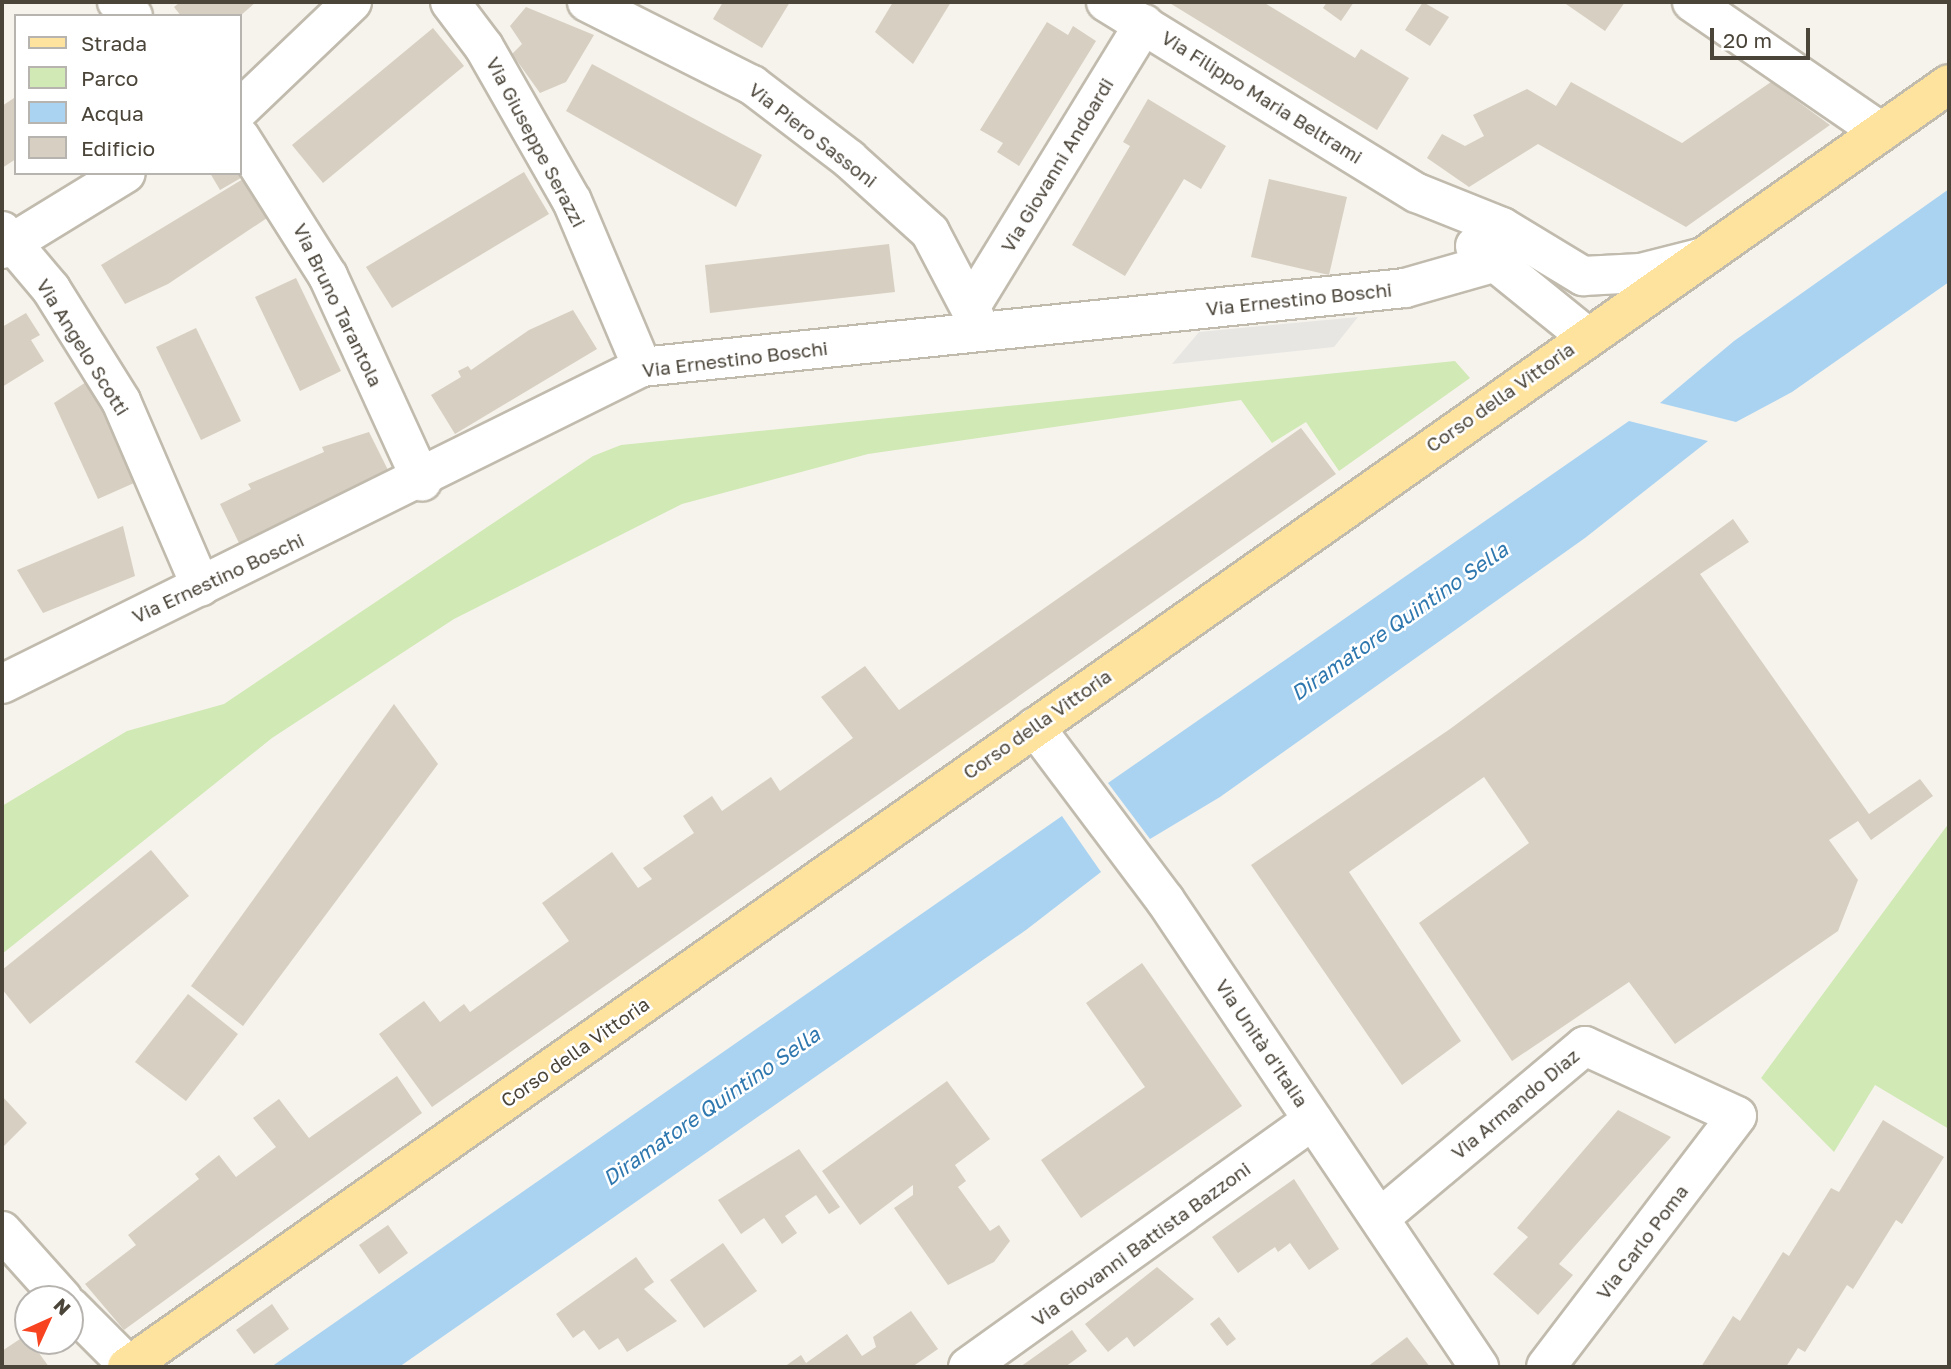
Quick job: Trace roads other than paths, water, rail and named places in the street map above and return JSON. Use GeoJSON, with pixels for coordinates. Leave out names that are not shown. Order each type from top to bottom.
{"type":"FeatureCollection","features":[{"type":"Feature","properties":{"kind":"main road","name":"Corso della Vittoria"},"geometry":{"type":"LineString","coordinates":[[129,1367],[1597,329],[1949,84]]}},
{"type":"Feature","properties":{"kind":"street"},"geometry":{"type":"LineString","coordinates":[[117,2],[131,14]]}},
{"type":"Feature","properties":{"kind":"street"},"geometry":{"type":"LineString","coordinates":[[242,107],[352,2]]}},
{"type":"Feature","properties":{"kind":"street","name":"Via Giuseppe Serazzi"},"geometry":{"type":"LineString","coordinates":[[450,2],[484,47],[572,201],[642,367]]}},
{"type":"Feature","properties":{"kind":"street","name":"Via Piero Sassoni"},"geometry":{"type":"LineString","coordinates":[[586,2],[752,85],[849,159],[930,232],[977,319]]}},
{"type":"Feature","properties":{"kind":"street","name":"Via Filippo Maria Beltrami"},"geometry":{"type":"LineString","coordinates":[[1106,2],[1417,193],[1502,227],[1583,276]]}},
{"type":"Feature","properties":{"kind":"street"},"geometry":{"type":"LineString","coordinates":[[1692,2],[1881,132]]}},
{"type":"Feature","properties":{"kind":"street","name":"Via Giovanni Andoardi"},"geometry":{"type":"LineString","coordinates":[[977,319],[1144,24]]}},
{"type":"Feature","properties":{"kind":"street","name":"Via Bruno Tarantola"},"geometry":{"type":"LineString","coordinates":[[242,140],[328,276],[422,481]]}},
{"type":"Feature","properties":{"kind":"street"},"geometry":{"type":"LineString","coordinates":[[5,241],[121,175]]}},
{"type":"Feature","properties":{"kind":"street","name":"Via Filippo Maria Beltrami"},"geometry":{"type":"LineString","coordinates":[[1417,193],[1493,263],[1597,329]]}},
{"type":"Feature","properties":{"kind":"street","name":"Via Angelo Scotti"},"geometry":{"type":"LineString","coordinates":[[5,241],[51,289],[121,401],[201,587]]}},
{"type":"Feature","properties":{"kind":"street"},"geometry":{"type":"LineString","coordinates":[[1597,329],[1583,276],[1641,273],[1702,258]]}},
{"type":"Feature","properties":{"kind":"street","name":"Via Ernestino Boschi"},"geometry":{"type":"LineString","coordinates":[[2,684],[422,481],[642,367],[977,319],[1405,288],[1493,263]]}},
{"type":"Feature","properties":{"kind":"street","name":"Via Unità d'Italia"},"geometry":{"type":"LineString","coordinates":[[1035,727],[1133,862],[1381,1217],[1479,1367]]}},
{"type":"Feature","properties":{"kind":"street","name":"Via Armando Diaz"},"geometry":{"type":"LineString","coordinates":[[1381,1217],[1585,1046],[1737,1116]]}},
{"type":"Feature","properties":{"kind":"street","name":"Via Carlo Poma"},"geometry":{"type":"LineString","coordinates":[[1546,1367],[1737,1116]]}},
{"type":"Feature","properties":{"kind":"street","name":"Via Giovanni Battista Bazzoni"},"geometry":{"type":"LineString","coordinates":[[968,1367],[1313,1120]]}},
{"type":"Feature","properties":{"kind":"street"},"geometry":{"type":"LineString","coordinates":[[2,1231],[50,1285]]}},
{"type":"Feature","properties":{"kind":"street"},"geometry":{"type":"LineString","coordinates":[[84,1321],[129,1367]]}},
{"type":"Feature","properties":{"kind":"water"},"geometry":{"type":"Polygon","coordinates":[[[1949,189],[1949,282],[1792,392],[1736,422],[1660,403],[1734,341],[1949,189]]]}},
{"type":"Feature","properties":{"kind":"water","name":"Diramatore Quintino Sella"},"geometry":{"type":"Polygon","coordinates":[[[1629,421],[1708,441],[1585,538],[1220,797],[1150,839],[1108,783],[1629,421]]]}},
{"type":"Feature","properties":{"kind":"water","name":"Diramatore Quintino Sella"},"geometry":{"type":"Polygon","coordinates":[[[1062,816],[1101,872],[1026,930],[399,1367],[271,1367],[1062,816]]]}}]}
